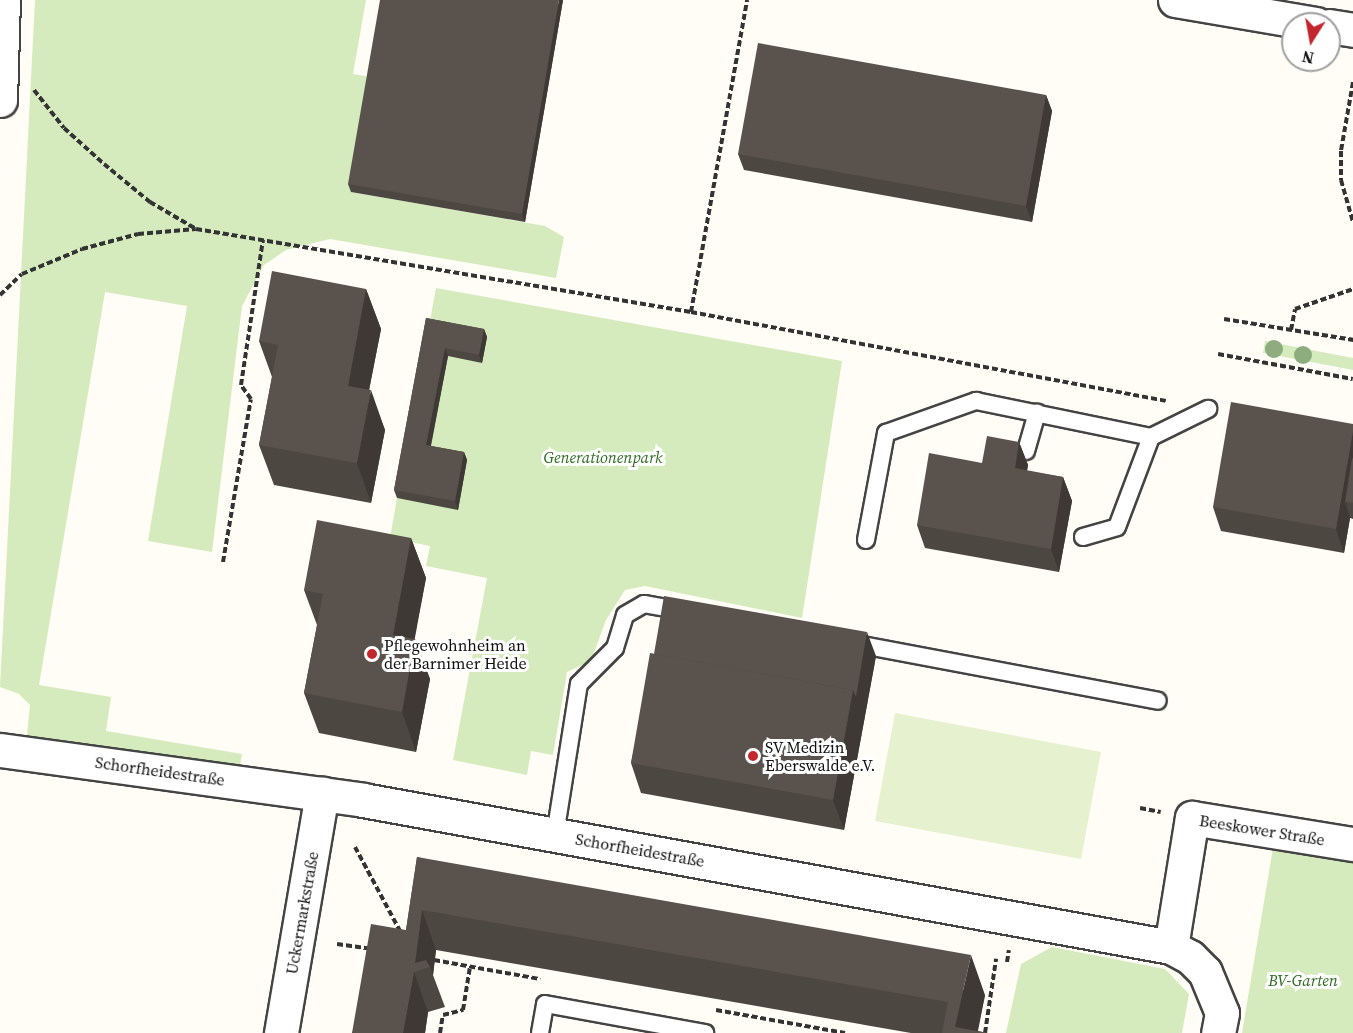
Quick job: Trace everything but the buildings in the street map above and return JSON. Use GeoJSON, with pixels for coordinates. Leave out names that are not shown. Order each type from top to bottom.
{"type":"FeatureCollection","features":[{"type":"Feature","properties":{"kind":"street"},"geometry":{"type":"LineString","coordinates":[[0,100],[3,0]]}},
{"type":"Feature","properties":{"kind":"street"},"geometry":{"type":"LineString","coordinates":[[1175,0],[1281,14]]}},
{"type":"Feature","properties":{"kind":"street","name":"Schorfheidestraße"},"geometry":{"type":"LineString","coordinates":[[0,750],[321,793],[1171,947],[1190,957],[1205,972],[1222,1012],[1218,1033]]}},
{"type":"Feature","properties":{"kind":"street","name":"Uckermarkstraße"},"geometry":{"type":"LineString","coordinates":[[281,1033],[321,793]]}},
{"type":"Feature","properties":{"kind":"street","name":"Beeskower Straße"},"geometry":{"type":"LineString","coordinates":[[1171,947],[1192,818],[1353,844]]}},
{"type":"Feature","properties":{"kind":"lane"},"geometry":{"type":"LineString","coordinates":[[866,540],[885,433],[976,400],[1151,437],[1208,409]]}},
{"type":"Feature","properties":{"kind":"lane"},"geometry":{"type":"LineString","coordinates":[[1026,451],[1037,413]]}},
{"type":"Feature","properties":{"kind":"lane"},"geometry":{"type":"LineString","coordinates":[[1083,537],[1117,527],[1151,437]]}},
{"type":"Feature","properties":{"kind":"lane"},"geometry":{"type":"LineString","coordinates":[[555,835],[579,684],[615,648],[625,615],[644,604],[702,615]]}},
{"type":"Feature","properties":{"kind":"lane"},"geometry":{"type":"LineString","coordinates":[[829,639],[1158,701]]}},
{"type":"Feature","properties":{"kind":"lane"},"geometry":{"type":"LineString","coordinates":[[540,1033],[545,1004],[705,1033]]}},
{"type":"Feature","properties":{"kind":"path"},"geometry":{"type":"LineString","coordinates":[[692,312],[747,0]]}},
{"type":"Feature","properties":{"kind":"path"},"geometry":{"type":"LineString","coordinates":[[2,50],[64,128],[150,202],[196,229]]}},
{"type":"Feature","properties":{"kind":"path"},"geometry":{"type":"LineString","coordinates":[[1353,82],[1341,180],[1353,222]]}},
{"type":"Feature","properties":{"kind":"path"},"geometry":{"type":"LineString","coordinates":[[0,295],[22,274],[82,249],[138,234],[196,229],[692,312],[1208,409]]}},
{"type":"Feature","properties":{"kind":"path"},"geometry":{"type":"LineString","coordinates":[[223,562],[251,399],[241,385],[263,240]]}},
{"type":"Feature","properties":{"kind":"path"},"geometry":{"type":"LineString","coordinates":[[1292,330],[1295,309],[1353,289]]}},
{"type":"Feature","properties":{"kind":"path"},"geometry":{"type":"LineString","coordinates":[[1224,319],[1353,340]]}},
{"type":"Feature","properties":{"kind":"path"},"geometry":{"type":"LineString","coordinates":[[1218,354],[1353,379]]}},
{"type":"Feature","properties":{"kind":"path"},"geometry":{"type":"LineString","coordinates":[[355,847],[402,936]]}},
{"type":"Feature","properties":{"kind":"path"},"geometry":{"type":"LineString","coordinates":[[337,944],[380,951]]}},
{"type":"Feature","properties":{"kind":"path"},"geometry":{"type":"LineString","coordinates":[[985,1033],[996,959]]}},
{"type":"Feature","properties":{"kind":"path"},"geometry":{"type":"LineString","coordinates":[[440,1033],[443,1015],[463,1010],[470,967]]}},
{"type":"Feature","properties":{"kind":"green space"},"geometry":{"type":"Polygon","coordinates":[[[35,0],[366,0],[353,74],[371,77],[351,192],[545,226],[564,237],[556,278],[330,239],[286,250],[264,265],[242,306],[212,552],[148,541],[187,306],[105,292],[39,685],[111,697],[106,731],[242,754],[238,776],[26,745],[30,705],[19,694],[0,687],[35,0]]]}},
{"type":"Feature","properties":{"kind":"green space","name":"Generationenpark"},"geometry":{"type":"Polygon","coordinates":[[[436,288],[842,361],[802,618],[645,586],[625,590],[606,620],[591,661],[567,672],[553,755],[531,751],[527,775],[453,760],[487,578],[426,566],[430,546],[390,538],[397,498],[458,509],[467,461],[429,454],[448,356],[429,326],[436,288]]]}},
{"type":"Feature","properties":{"kind":"green space"},"geometry":{"type":"Polygon","coordinates":[[[1265,341],[1353,358],[1353,370],[1263,353],[1265,341]]]}},
{"type":"Feature","properties":{"kind":"green space"},"geometry":{"type":"Polygon","coordinates":[[[895,713],[1101,752],[1081,859],[875,821],[895,713]]]}},
{"type":"Feature","properties":{"kind":"green space","name":"BV-Garten"},"geometry":{"type":"Polygon","coordinates":[[[1274,842],[1353,857],[1353,1033],[1242,1033],[1274,842]]]}},
{"type":"Feature","properties":{"kind":"green space"},"geometry":{"type":"Polygon","coordinates":[[[1052,947],[1165,969],[1189,994],[1182,1033],[1006,1033],[1021,964],[1052,947]]]}},
{"type":"Feature","properties":{"kind":"place","name":"Pflegewohnheim an der Barnimer Heide"},"geometry":{"type":"Point","coordinates":[372,654]}},
{"type":"Feature","properties":{"kind":"place","name":"SV Medizin Eberswalde e.V."},"geometry":{"type":"Point","coordinates":[753,756]}}]}
